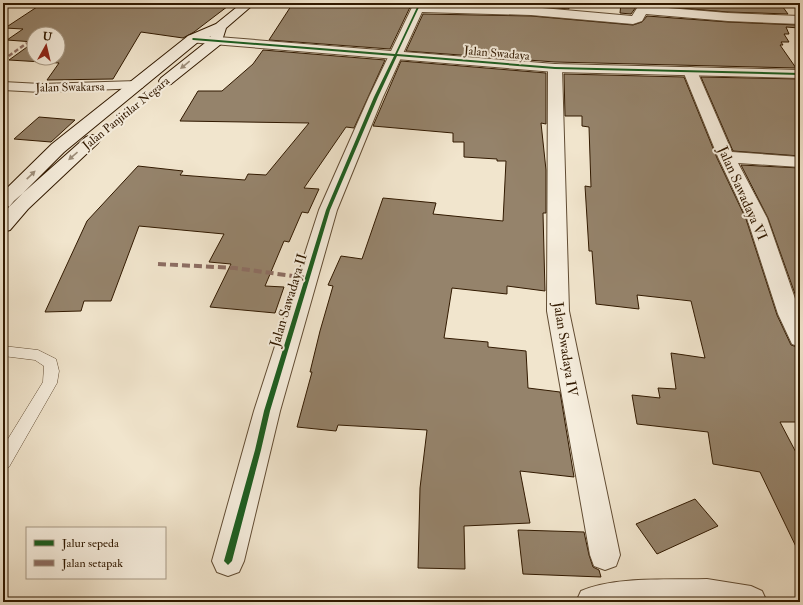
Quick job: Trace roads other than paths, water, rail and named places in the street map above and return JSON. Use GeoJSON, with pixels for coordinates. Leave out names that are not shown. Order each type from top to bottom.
{"type":"FeatureCollection","features":[{"type":"Feature","properties":{"kind":"street"},"geometry":{"type":"LineString","coordinates":[[3,6],[8,3]]}},
{"type":"Feature","properties":{"kind":"street","name":"Jalan Panjitilar Negara"},"geometry":{"type":"LineString","coordinates":[[146,92],[218,34],[249,3]]}},
{"type":"Feature","properties":{"kind":"street"},"geometry":{"type":"LineString","coordinates":[[419,5],[531,11],[632,20],[638,18],[642,10],[677,8],[800,20]]}},
{"type":"Feature","properties":{"kind":"street","name":"Jalan Sawadaya II"},"geometry":{"type":"LineString","coordinates":[[228,561],[267,411],[328,210],[395,55],[419,5]]}},
{"type":"Feature","properties":{"kind":"street"},"geometry":{"type":"LineString","coordinates":[[3,202],[58,148],[146,92],[193,39],[218,34]]}},
{"type":"Feature","properties":{"kind":"street","name":"Jalan Swadaya"},"geometry":{"type":"LineString","coordinates":[[218,34],[395,55],[554,68],[800,74]]}},
{"type":"Feature","properties":{"kind":"street","name":"Jalan Swadaya IV"},"geometry":{"type":"LineString","coordinates":[[554,68],[558,311],[605,554]]}},
{"type":"Feature","properties":{"kind":"street","name":"Jalan Sawadaya VI"},"geometry":{"type":"LineString","coordinates":[[690,71],[726,158],[757,218],[789,314],[800,338]]}},
{"type":"Feature","properties":{"kind":"street","name":"Jalan Swakarsa"},"geometry":{"type":"LineString","coordinates":[[3,86],[146,92]]}},
{"type":"Feature","properties":{"kind":"street","name":"Jalan Panjitilar Negara"},"geometry":{"type":"LineString","coordinates":[[3,226],[21,205],[52,175],[107,128]]}},
{"type":"Feature","properties":{"kind":"street"},"geometry":{"type":"LineString","coordinates":[[726,158],[800,162]]}},
{"type":"Feature","properties":{"kind":"street"},"geometry":{"type":"LineString","coordinates":[[592,602],[610,598],[707,595],[751,602]]}},
{"type":"Feature","properties":{"kind":"lane"},"geometry":{"type":"LineString","coordinates":[[3,351],[38,355],[51,363],[52,371],[50,383],[3,462]]}}]}
